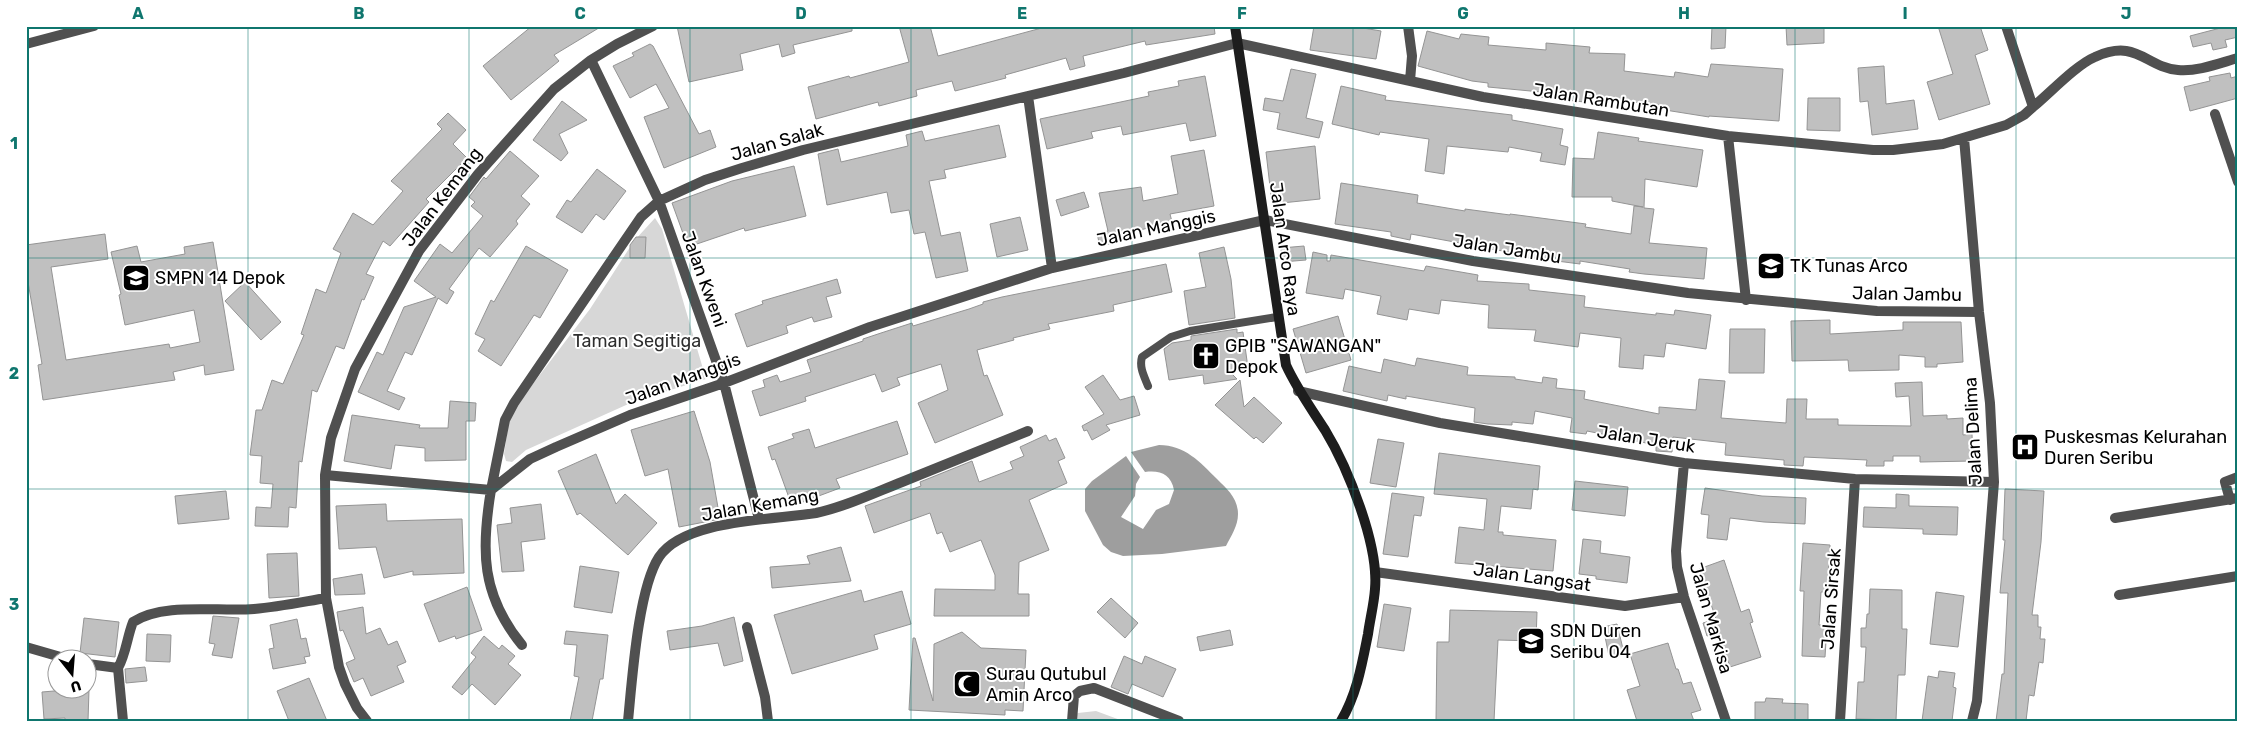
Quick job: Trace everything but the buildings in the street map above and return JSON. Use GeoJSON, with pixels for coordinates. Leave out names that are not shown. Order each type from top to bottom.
{"type":"FeatureCollection","features":[{"type":"Feature","properties":{"kind":"main road","name":"Jalan Arco Raya"},"geometry":{"type":"LineString","coordinates":[[1235,26],[1265,220],[1277,317],[1286,365],[1298,391],[1325,431],[1349,475],[1367,534],[1375,572],[1375,589],[1363,661],[1350,704],[1341,721]]}},
{"type":"Feature","properties":{"kind":"street"},"geometry":{"type":"LineString","coordinates":[[26,44],[94,26]]}},
{"type":"Feature","properties":{"kind":"street"},"geometry":{"type":"LineString","coordinates":[[1408,26],[1412,56],[1410,81]]}},
{"type":"Feature","properties":{"kind":"street"},"geometry":{"type":"LineString","coordinates":[[2006,26],[2033,107]]}},
{"type":"Feature","properties":{"kind":"street","name":"Jalan Kemang"},"geometry":{"type":"LineString","coordinates":[[367,721],[356,708],[339,667],[326,598],[324,475],[332,438],[355,368],[419,251],[478,174],[554,89],[591,60],[649,27]]}},
{"type":"Feature","properties":{"kind":"street","name":"Jalan Rambutan"},"geometry":{"type":"LineString","coordinates":[[1237,43],[1483,98],[1728,136],[1893,150],[1943,144],[2006,125],[2024,115],[2083,64],[2094,57],[2108,52],[2132,52],[2169,68],[2179,70],[2238,58]]}},
{"type":"Feature","properties":{"kind":"street","name":"Jalan Salak"},"geometry":{"type":"LineString","coordinates":[[491,490],[505,420],[514,403],[641,217],[659,201],[705,180],[768,160],[1237,43]]}},
{"type":"Feature","properties":{"kind":"street","name":"Jalan Kweni"},"geometry":{"type":"LineString","coordinates":[[591,60],[659,201],[724,383],[760,519]]}},
{"type":"Feature","properties":{"kind":"street"},"geometry":{"type":"LineString","coordinates":[[1028,96],[1052,268]]}},
{"type":"Feature","properties":{"kind":"street"},"geometry":{"type":"LineString","coordinates":[[2215,114],[2238,182]]}},
{"type":"Feature","properties":{"kind":"street"},"geometry":{"type":"LineString","coordinates":[[1728,136],[1746,300]]}},
{"type":"Feature","properties":{"kind":"street","name":"Jalan Delima"},"geometry":{"type":"LineString","coordinates":[[1964,138],[1979,312],[1990,403],[1994,482],[1979,671],[1972,721]]}},
{"type":"Feature","properties":{"kind":"street","name":"Jalan Manggis"},"geometry":{"type":"LineString","coordinates":[[491,490],[530,459],[630,415],[724,383],[870,327],[1052,268],[1265,220]]}},
{"type":"Feature","properties":{"kind":"street","name":"Jalan Jambu"},"geometry":{"type":"LineString","coordinates":[[1265,220],[1473,261],[1746,300],[1878,311],[1979,312]]}},
{"type":"Feature","properties":{"kind":"street","name":"Jalan Jeruk"},"geometry":{"type":"LineString","coordinates":[[1298,391],[1440,423],[1684,463],[1855,480],[1994,482]]}},
{"type":"Feature","properties":{"kind":"street","name":"Jalan Kemang"},"geometry":{"type":"LineString","coordinates":[[628,721],[633,668],[644,600],[650,575],[659,557],[670,545],[685,536],[709,529],[760,519],[817,512],[856,500],[1028,431]]}},
{"type":"Feature","properties":{"kind":"street","name":"Jalan Markisa"},"geometry":{"type":"LineString","coordinates":[[1684,463],[1676,552],[1684,597],[1726,721]]}},
{"type":"Feature","properties":{"kind":"street"},"geometry":{"type":"LineString","coordinates":[[324,475],[491,490],[484,547],[487,570],[493,597],[507,626],[522,645]]}},
{"type":"Feature","properties":{"kind":"street"},"geometry":{"type":"LineString","coordinates":[[2115,518],[2234,499],[2225,482],[2238,477]]}},
{"type":"Feature","properties":{"kind":"street","name":"Jalan Sirsak"},"geometry":{"type":"LineString","coordinates":[[1840,721],[1855,480]]}},
{"type":"Feature","properties":{"kind":"street","name":"Jalan Langsat"},"geometry":{"type":"LineString","coordinates":[[1375,572],[1613,605],[1641,605],[1684,597]]}},
{"type":"Feature","properties":{"kind":"street"},"geometry":{"type":"LineString","coordinates":[[2118,595],[2238,576]]}},
{"type":"Feature","properties":{"kind":"street"},"geometry":{"type":"LineString","coordinates":[[123,721],[118,668],[123,660],[126,640],[133,622],[150,614],[170,611],[255,609],[326,598]]}},
{"type":"Feature","properties":{"kind":"street"},"geometry":{"type":"LineString","coordinates":[[747,627],[765,697],[768,721]]}},
{"type":"Feature","properties":{"kind":"street"},"geometry":{"type":"LineString","coordinates":[[26,647],[48,653]]}},
{"type":"Feature","properties":{"kind":"street"},"geometry":{"type":"LineString","coordinates":[[98,665],[118,668]]}},
{"type":"Feature","properties":{"kind":"street"},"geometry":{"type":"LineString","coordinates":[[1072,721],[1074,696],[1080,691],[1094,688],[1179,721]]}},
{"type":"Feature","properties":{"kind":"lane"},"geometry":{"type":"LineString","coordinates":[[1148,386],[1140,362],[1142,357],[1171,338],[1190,331],[1277,317]]}},
{"type":"Feature","properties":{"kind":"green space","name":"Taman Segitiga"},"geometry":{"type":"Polygon","coordinates":[[[655,218],[662,229],[706,379],[635,401],[526,450],[512,462],[506,461],[504,454],[510,414],[590,309],[634,241],[655,218]]]}},
{"type":"Feature","properties":{"kind":"green space"},"geometry":{"type":"Polygon","coordinates":[[[1096,711],[1123,721],[1067,721],[1078,713],[1096,711]]]}},
{"type":"Feature","properties":{"kind":"shaded area"},"geometry":{"type":"Polygon","coordinates":[[[1159,445],[1184,451],[1204,467],[1231,494],[1238,508],[1238,518],[1226,546],[1162,554],[1123,556],[1111,552],[1103,545],[1085,511],[1085,489],[1092,481],[1126,456],[1140,477],[1136,484],[1135,496],[1121,517],[1143,529],[1156,510],[1169,504],[1174,490],[1170,480],[1164,474],[1145,472],[1131,452],[1159,445]]]}},
{"type":"Feature","properties":{"kind":"place","name":"TK Tunas Arco"},"geometry":{"type":"Point","coordinates":[1771,266]}},
{"type":"Feature","properties":{"kind":"place","name":"SMPN 14 Depok"},"geometry":{"type":"Point","coordinates":[136,278]}},
{"type":"Feature","properties":{"kind":"place","name":"GPIB \"SAWANGAN\" Depok"},"geometry":{"type":"Point","coordinates":[1206,356]}},
{"type":"Feature","properties":{"kind":"place","name":"Puskesmas Kelurahan Duren Seribu"},"geometry":{"type":"Point","coordinates":[2025,447]}},
{"type":"Feature","properties":{"kind":"place","name":"SDN Duren Seribu 04"},"geometry":{"type":"Point","coordinates":[1531,641]}},
{"type":"Feature","properties":{"kind":"place","name":"Surau Qutubul Amin Arco"},"geometry":{"type":"Point","coordinates":[967,684]}}]}
